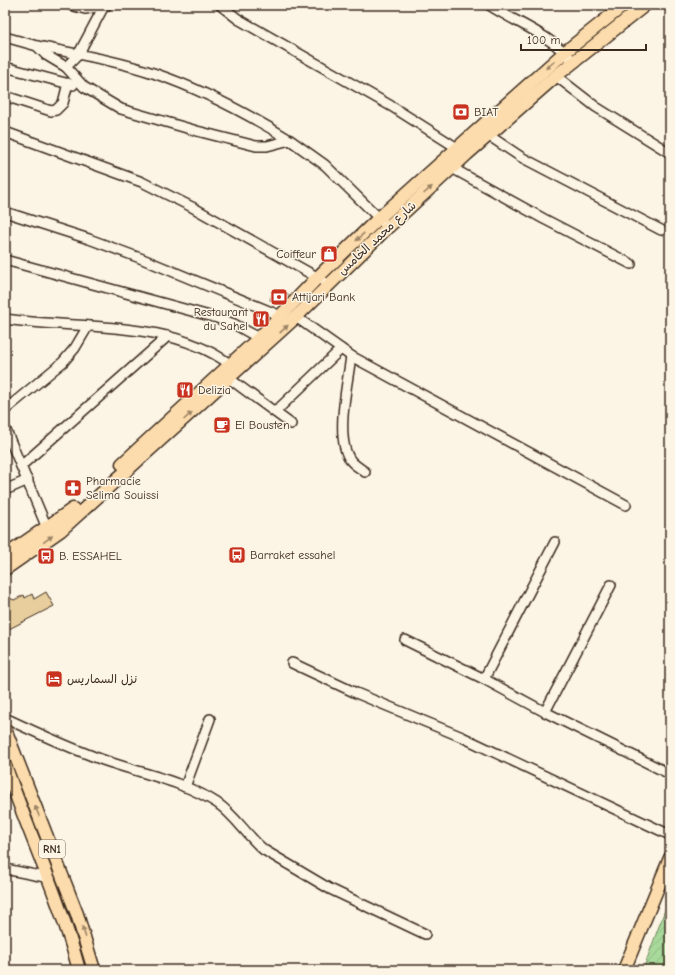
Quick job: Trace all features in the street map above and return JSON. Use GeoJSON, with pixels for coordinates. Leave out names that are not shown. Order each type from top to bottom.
{"type":"FeatureCollection","features":[{"type":"Feature","properties":{"kind":"main road","name":"شارع محمد الخامس"},"geometry":{"type":"LineString","coordinates":[[5,569],[61,530],[230,379],[296,317],[384,223],[462,151],[565,52],[624,5]]}},
{"type":"Feature","properties":{"kind":"main road","name":"شارع محمد الخامس"},"geometry":{"type":"LineString","coordinates":[[5,556],[71,511],[259,338],[318,278],[452,168],[462,151],[488,135],[556,76],[644,5]]}},
{"type":"Feature","properties":{"kind":"main road","name":"RN1"},"geometry":{"type":"LineString","coordinates":[[5,729],[77,914],[94,970]]}},
{"type":"Feature","properties":{"kind":"main road","name":"RN1"},"geometry":{"type":"LineString","coordinates":[[5,765],[25,819],[50,878],[79,970]]}},
{"type":"Feature","properties":{"kind":"main road"},"geometry":{"type":"LineString","coordinates":[[624,970],[670,859]]}},
{"type":"Feature","properties":{"kind":"street"},"geometry":{"type":"LineString","coordinates":[[70,5],[85,9],[106,6]]}},
{"type":"Feature","properties":{"kind":"street"},"geometry":{"type":"LineString","coordinates":[[220,5],[244,22],[391,106],[462,151]]}},
{"type":"Feature","properties":{"kind":"street"},"geometry":{"type":"LineString","coordinates":[[490,5],[544,35],[565,52],[574,62]]}},
{"type":"Feature","properties":{"kind":"street"},"geometry":{"type":"LineString","coordinates":[[66,67],[78,55],[106,6]]}},
{"type":"Feature","properties":{"kind":"street"},"geometry":{"type":"LineString","coordinates":[[5,36],[37,46],[155,73],[252,117],[290,140],[325,165],[384,223]]}},
{"type":"Feature","properties":{"kind":"street"},"geometry":{"type":"LineString","coordinates":[[37,46],[46,55],[66,67],[84,87]]}},
{"type":"Feature","properties":{"kind":"street"},"geometry":{"type":"LineString","coordinates":[[5,67],[84,87],[121,109],[197,131],[256,146],[267,146],[290,140]]}},
{"type":"Feature","properties":{"kind":"street"},"geometry":{"type":"LineString","coordinates":[[556,76],[596,106],[670,153]]}},
{"type":"Feature","properties":{"kind":"street"},"geometry":{"type":"LineString","coordinates":[[5,96],[51,111],[56,110],[60,108],[63,103],[68,83]]}},
{"type":"Feature","properties":{"kind":"street"},"geometry":{"type":"LineString","coordinates":[[5,132],[142,182],[192,207],[328,284]]}},
{"type":"Feature","properties":{"kind":"street"},"geometry":{"type":"LineString","coordinates":[[488,135],[521,158],[661,230]]}},
{"type":"Feature","properties":{"kind":"street"},"geometry":{"type":"LineString","coordinates":[[452,168],[544,219],[631,264]]}},
{"type":"Feature","properties":{"kind":"street"},"geometry":{"type":"LineString","coordinates":[[5,212],[133,255],[281,316]]}},
{"type":"Feature","properties":{"kind":"street"},"geometry":{"type":"LineString","coordinates":[[5,260],[217,318],[234,324],[259,338]]}},
{"type":"Feature","properties":{"kind":"street"},"geometry":{"type":"LineString","coordinates":[[296,317],[352,356],[626,505]]}},
{"type":"Feature","properties":{"kind":"street"},"geometry":{"type":"LineString","coordinates":[[5,319],[60,325],[88,326],[168,336],[204,348],[215,353],[231,364]]}},
{"type":"Feature","properties":{"kind":"street"},"geometry":{"type":"LineString","coordinates":[[5,410],[63,362],[75,348],[88,326]]}},
{"type":"Feature","properties":{"kind":"street"},"geometry":{"type":"LineString","coordinates":[[21,466],[168,336]]}},
{"type":"Feature","properties":{"kind":"street"},"geometry":{"type":"LineString","coordinates":[[275,412],[341,349]]}},
{"type":"Feature","properties":{"kind":"street"},"geometry":{"type":"LineString","coordinates":[[352,356],[343,422],[343,443],[350,459],[365,472]]}},
{"type":"Feature","properties":{"kind":"street"},"geometry":{"type":"LineString","coordinates":[[230,379],[291,424]]}},
{"type":"Feature","properties":{"kind":"street"},"geometry":{"type":"LineString","coordinates":[[5,428],[47,528]]}},
{"type":"Feature","properties":{"kind":"street"},"geometry":{"type":"LineString","coordinates":[[5,490],[28,480]]}},
{"type":"Feature","properties":{"kind":"street"},"geometry":{"type":"LineString","coordinates":[[484,679],[555,542]]}},
{"type":"Feature","properties":{"kind":"street"},"geometry":{"type":"LineString","coordinates":[[545,712],[611,585]]}},
{"type":"Feature","properties":{"kind":"street"},"geometry":{"type":"LineString","coordinates":[[405,640],[670,774]]}},
{"type":"Feature","properties":{"kind":"street"},"geometry":{"type":"LineString","coordinates":[[292,663],[369,698],[462,737],[670,835]]}},
{"type":"Feature","properties":{"kind":"street"},"geometry":{"type":"LineString","coordinates":[[5,718],[101,759],[185,787],[218,804],[264,850],[330,889],[425,934]]}},
{"type":"Feature","properties":{"kind":"street"},"geometry":{"type":"LineString","coordinates":[[185,787],[210,719]]}},
{"type":"Feature","properties":{"kind":"street"},"geometry":{"type":"LineString","coordinates":[[5,869],[50,878]]}},
{"type":"Feature","properties":{"kind":"green space"},"geometry":{"type":"Polygon","coordinates":[[[670,896],[670,970],[643,970],[670,896]]]}},
{"type":"Feature","properties":{"kind":"building","name":"Attijari Bank"},"geometry":{"type":"Polygon","coordinates":[[[274,289],[288,294],[282,304],[270,300],[274,289]]]}},
{"type":"Feature","properties":{"kind":"building"},"geometry":{"type":"Polygon","coordinates":[[[46,592],[54,606],[5,631],[5,596],[14,600],[24,595],[25,598],[32,594],[34,599],[46,592]]]}},
{"type":"Feature","properties":{"kind":"place","name":"BIAT"},"geometry":{"type":"Point","coordinates":[461,112]}},
{"type":"Feature","properties":{"kind":"place","name":"Coiffeur"},"geometry":{"type":"Point","coordinates":[329,254]}},
{"type":"Feature","properties":{"kind":"place","name":"Attijari Bank"},"geometry":{"type":"Point","coordinates":[279,297]}},
{"type":"Feature","properties":{"kind":"place","name":"Restaurant du Sahel"},"geometry":{"type":"Point","coordinates":[261,319]}},
{"type":"Feature","properties":{"kind":"place","name":"Delizia"},"geometry":{"type":"Point","coordinates":[185,390]}},
{"type":"Feature","properties":{"kind":"place","name":"El Bousten"},"geometry":{"type":"Point","coordinates":[222,425]}},
{"type":"Feature","properties":{"kind":"place","name":"Pharmacie Selima Souissi"},"geometry":{"type":"Point","coordinates":[73,488]}},
{"type":"Feature","properties":{"kind":"place","name":"Barraket essahel"},"geometry":{"type":"Point","coordinates":[237,555]}},
{"type":"Feature","properties":{"kind":"place","name":"B. ESSAHEL"},"geometry":{"type":"Point","coordinates":[46,556]}},
{"type":"Feature","properties":{"kind":"place","name":"نزل السماريس"},"geometry":{"type":"Point","coordinates":[54,679]}}]}
